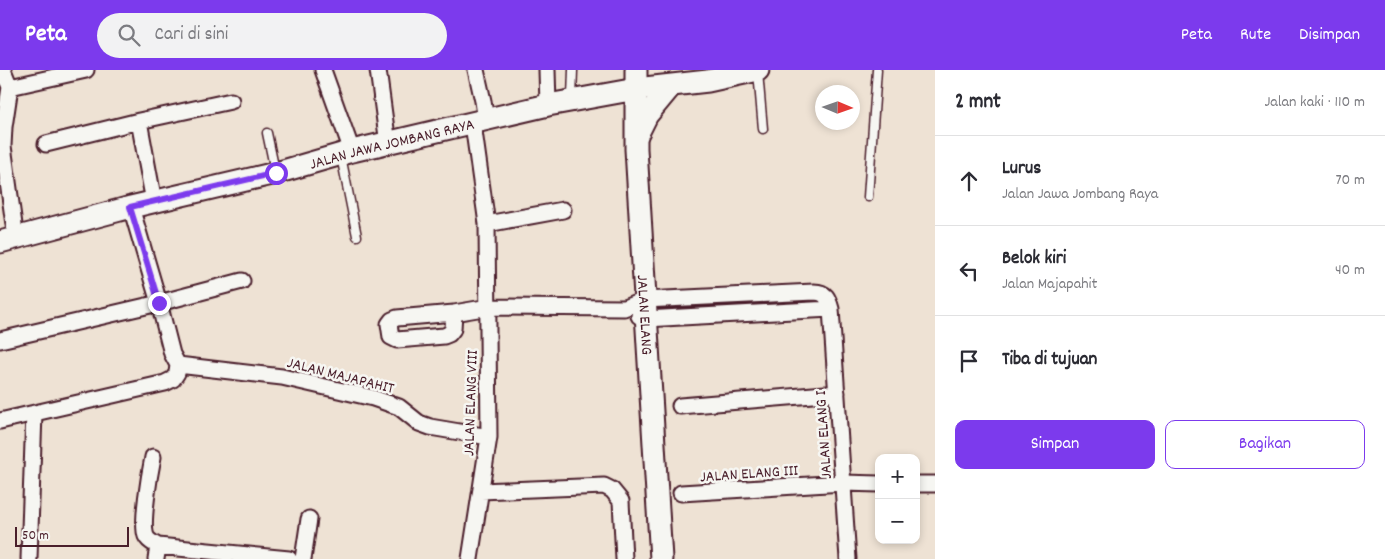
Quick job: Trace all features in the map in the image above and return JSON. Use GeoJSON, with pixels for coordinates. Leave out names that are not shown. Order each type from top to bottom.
{"type":"FeatureCollection","features":[{"type":"Feature","properties":{"kind":"main road","name":"JALAN JAWA JOMBANG RAYA"},"geometry":{"type":"LineString","coordinates":[[8,241],[130,207],[276,173],[346,153],[572,100],[636,79],[671,86],[708,81],[758,70]]}},
{"type":"Feature","properties":{"kind":"main road","name":"JALAN ELANG"},"geometry":{"type":"LineString","coordinates":[[636,79],[636,149],[661,559]]}},
{"type":"Feature","properties":{"kind":"main road"},"geometry":{"type":"LineString","coordinates":[[636,136],[647,115],[671,86]]}},
{"type":"Feature","properties":{"kind":"street"},"geometry":{"type":"LineString","coordinates":[[3,70],[10,87],[3,146],[8,241]]}},
{"type":"Feature","properties":{"kind":"street"},"geometry":{"type":"LineString","coordinates":[[10,87],[86,70]]}},
{"type":"Feature","properties":{"kind":"street"},"geometry":{"type":"LineString","coordinates":[[323,70],[346,153]]}},
{"type":"Feature","properties":{"kind":"street"},"geometry":{"type":"LineString","coordinates":[[378,70],[388,144]]}},
{"type":"Feature","properties":{"kind":"street","name":"JALAN ELANG VIII"},"geometry":{"type":"LineString","coordinates":[[470,559],[489,437],[487,224],[479,122],[483,101],[476,70]]}},
{"type":"Feature","properties":{"kind":"street"},"geometry":{"type":"LineString","coordinates":[[547,70],[548,105]]}},
{"type":"Feature","properties":{"kind":"street"},"geometry":{"type":"LineString","coordinates":[[46,144],[138,121],[231,101]]}},
{"type":"Feature","properties":{"kind":"street"},"geometry":{"type":"LineString","coordinates":[[138,121],[154,202]]}},
{"type":"Feature","properties":{"kind":"street"},"geometry":{"type":"LineString","coordinates":[[0,421],[165,383],[174,379],[178,365],[172,354],[159,303],[130,207]]}},
{"type":"Feature","properties":{"kind":"street"},"geometry":{"type":"LineString","coordinates":[[487,224],[563,210]]}},
{"type":"Feature","properties":{"kind":"street"},"geometry":{"type":"LineString","coordinates":[[0,340],[159,303],[242,281]]}},
{"type":"Feature","properties":{"kind":"street","name":"JALAN ELANG I"},"geometry":{"type":"LineString","coordinates":[[645,310],[820,292],[827,297],[831,309],[848,559]]}},
{"type":"Feature","properties":{"kind":"street"},"geometry":{"type":"LineString","coordinates":[[454,313],[489,307],[624,308],[645,310]]}},
{"type":"Feature","properties":{"kind":"street","name":"JALAN MAJAPAHIT"},"geometry":{"type":"LineString","coordinates":[[178,365],[282,377],[373,398],[399,407],[419,423],[430,427],[489,437]]}},
{"type":"Feature","properties":{"kind":"street"},"geometry":{"type":"LineString","coordinates":[[680,406],[837,393]]}},
{"type":"Feature","properties":{"kind":"street"},"geometry":{"type":"LineString","coordinates":[[29,559],[34,413]]}},
{"type":"Feature","properties":{"kind":"street"},"geometry":{"type":"LineString","coordinates":[[153,457],[148,480],[145,528],[147,538],[157,553],[289,559]]}},
{"type":"Feature","properties":{"kind":"street","name":"JALAN ELANG III"},"geometry":{"type":"LineString","coordinates":[[682,494],[843,483],[875,484]]}},
{"type":"Feature","properties":{"kind":"street"},"geometry":{"type":"LineString","coordinates":[[920,484],[935,484]]}},
{"type":"Feature","properties":{"kind":"street"},"geometry":{"type":"LineString","coordinates":[[481,492],[604,486],[612,490],[622,501],[624,559]]}},
{"type":"Feature","properties":{"kind":"street"},"geometry":{"type":"LineString","coordinates":[[303,559],[309,519]]}},
{"type":"Feature","properties":{"kind":"lane"},"geometry":{"type":"LineString","coordinates":[[572,100],[573,70]]}},
{"type":"Feature","properties":{"kind":"lane"},"geometry":{"type":"LineString","coordinates":[[758,70],[763,129]]}},
{"type":"Feature","properties":{"kind":"lane"},"geometry":{"type":"LineString","coordinates":[[868,197],[877,70]]}},
{"type":"Feature","properties":{"kind":"lane"},"geometry":{"type":"LineString","coordinates":[[267,133],[276,173]]}},
{"type":"Feature","properties":{"kind":"lane"},"geometry":{"type":"LineString","coordinates":[[346,153],[357,236]]}},
{"type":"Feature","properties":{"kind":"route"},"geometry":{"type":"LineString","coordinates":[[159,303],[130,207],[276,173]]}}]}
